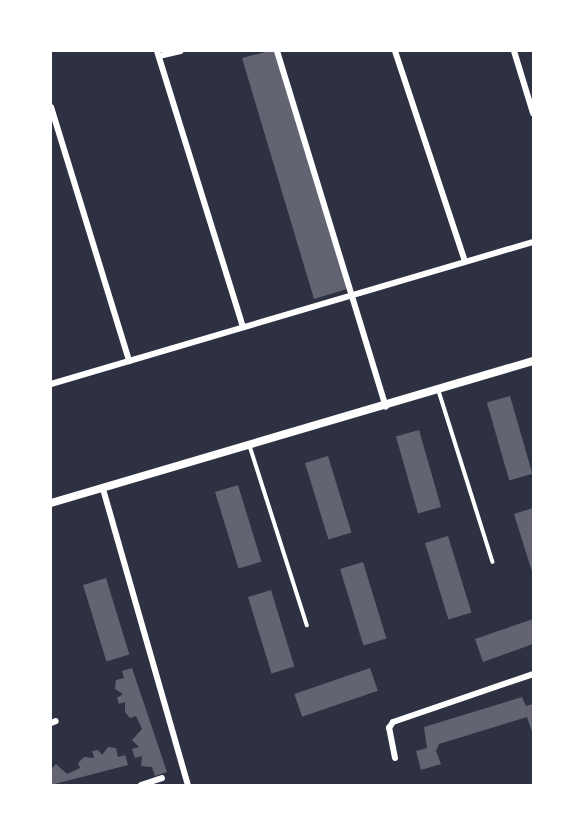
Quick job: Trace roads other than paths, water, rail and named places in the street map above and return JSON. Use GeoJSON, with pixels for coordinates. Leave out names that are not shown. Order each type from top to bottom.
{"type":"FeatureCollection","features":[{"type":"Feature","properties":{"kind":"street"},"geometry":{"type":"LineString","coordinates":[[180,51],[158,54],[243,327]]}},
{"type":"Feature","properties":{"kind":"street"},"geometry":{"type":"LineString","coordinates":[[277,51],[386,407]]}},
{"type":"Feature","properties":{"kind":"street"},"geometry":{"type":"LineString","coordinates":[[395,51],[465,262]]}},
{"type":"Feature","properties":{"kind":"street"},"geometry":{"type":"LineString","coordinates":[[514,51],[533,113]]}},
{"type":"Feature","properties":{"kind":"street"},"geometry":{"type":"LineString","coordinates":[[51,107],[129,361]]}},
{"type":"Feature","properties":{"kind":"street"},"geometry":{"type":"LineString","coordinates":[[51,384],[533,242]]}},
{"type":"Feature","properties":{"kind":"street"},"geometry":{"type":"LineString","coordinates":[[51,503],[386,407],[533,361]]}},
{"type":"Feature","properties":{"kind":"street"},"geometry":{"type":"LineString","coordinates":[[103,489],[188,785]]}},
{"type":"Feature","properties":{"kind":"street"},"geometry":{"type":"LineString","coordinates":[[395,758],[389,728],[393,722],[533,674]]}},
{"type":"Feature","properties":{"kind":"street"},"geometry":{"type":"LineString","coordinates":[[141,785],[162,778]]}},
{"type":"Feature","properties":{"kind":"lane"},"geometry":{"type":"LineString","coordinates":[[439,391],[493,562]]}},
{"type":"Feature","properties":{"kind":"lane"},"geometry":{"type":"LineString","coordinates":[[250,446],[307,625]]}}]}
